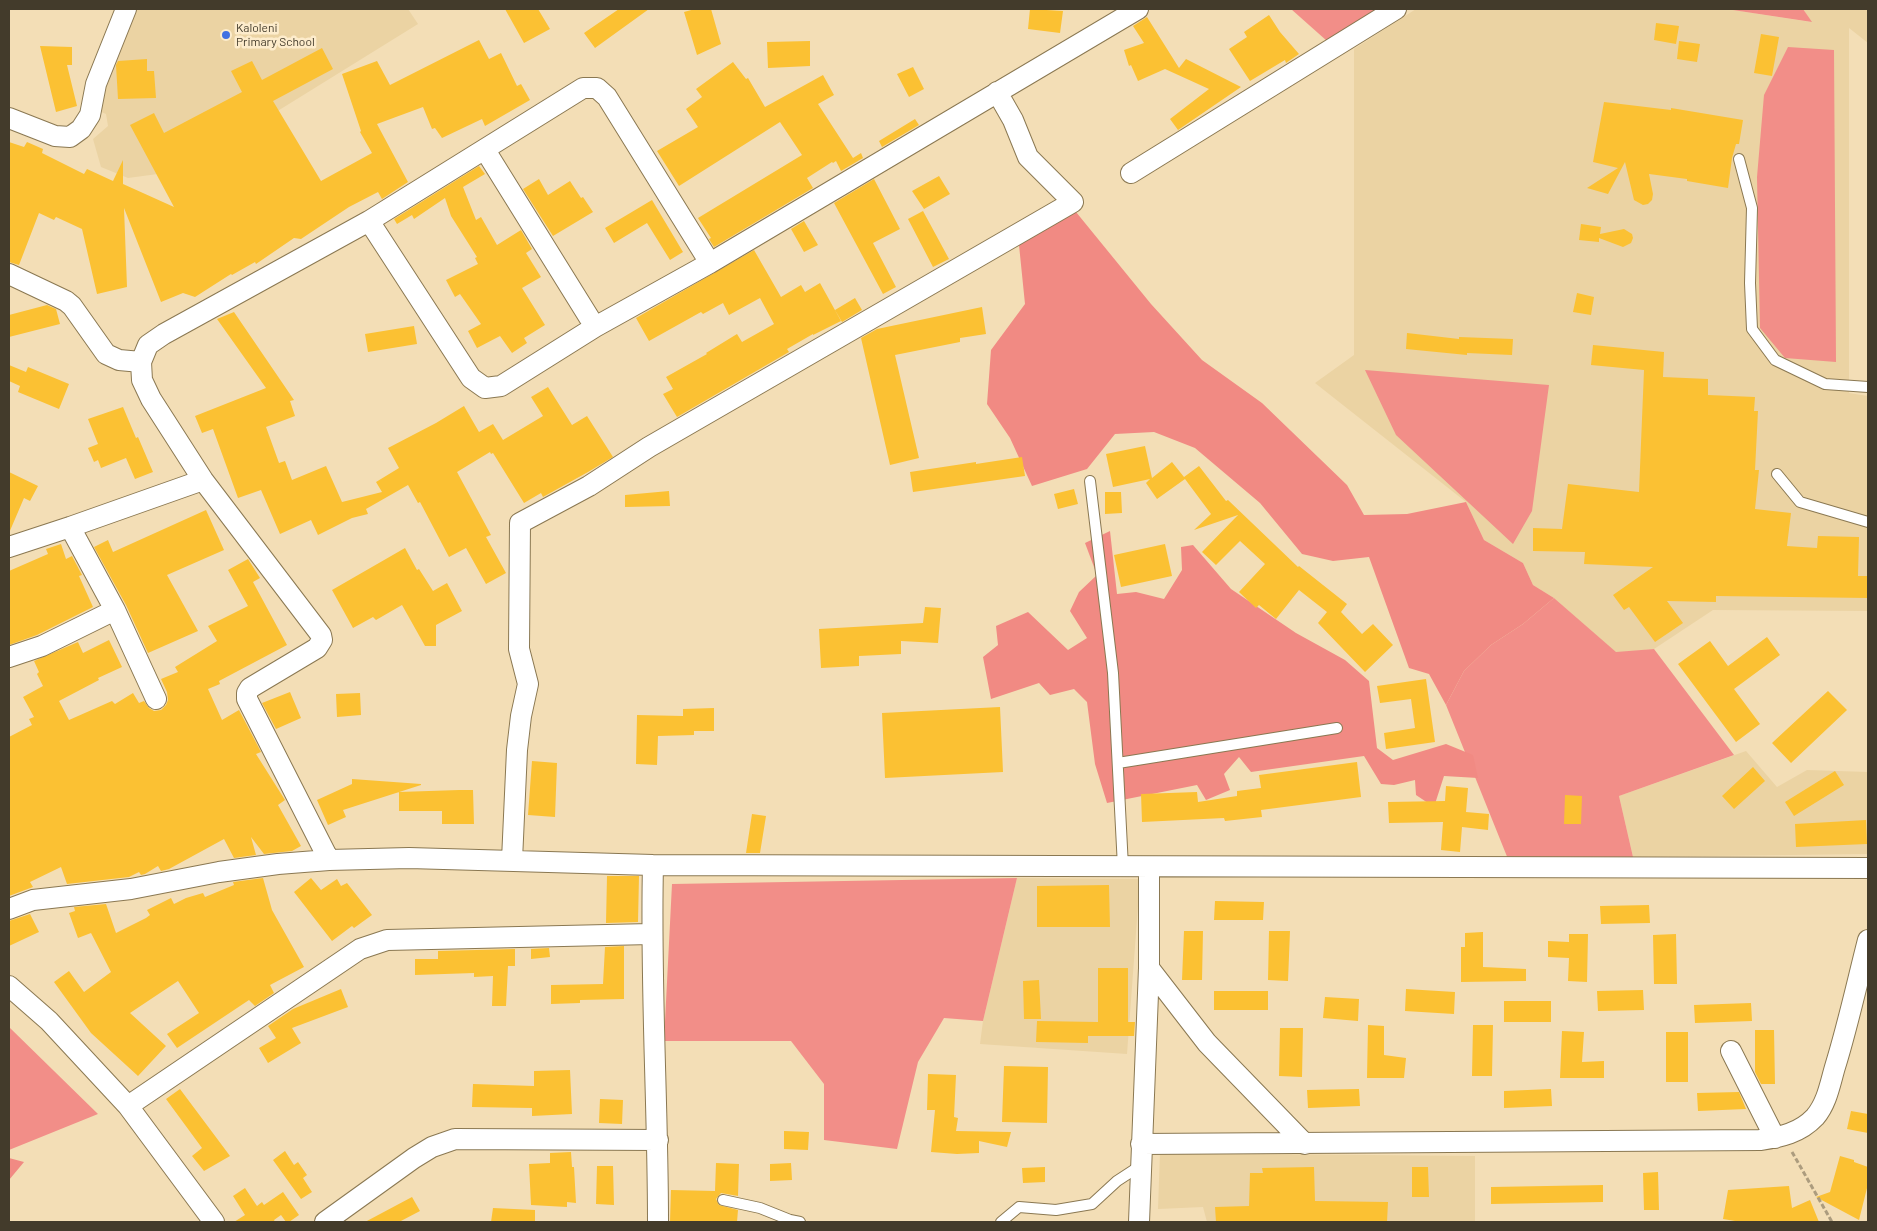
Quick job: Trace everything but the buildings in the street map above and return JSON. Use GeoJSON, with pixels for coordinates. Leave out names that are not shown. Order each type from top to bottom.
{"type":"FeatureCollection","features":[{"type":"Feature","properties":{"kind":"street"},"geometry":{"type":"LineString","coordinates":[[9,118],[55,136],[70,137],[81,129],[90,115],[96,84],[126,9]]}},
{"type":"Feature","properties":{"kind":"street"},"geometry":{"type":"LineString","coordinates":[[369,221],[471,378],[485,388],[501,386],[595,327],[710,263],[1138,9]]}},
{"type":"Feature","properties":{"kind":"street"},"geometry":{"type":"LineString","coordinates":[[1131,172],[1396,9]]}},
{"type":"Feature","properties":{"kind":"street"},"geometry":{"type":"LineString","coordinates":[[330,860],[247,699],[247,693],[250,688],[317,648],[322,640],[322,635],[203,480],[151,399],[142,380],[141,362],[148,346],[164,334],[369,221],[583,88],[597,88],[607,97],[710,263]]}},
{"type":"Feature","properties":{"kind":"street"},"geometry":{"type":"LineString","coordinates":[[512,860],[517,750],[521,716],[528,684],[519,649],[520,522],[589,486],[649,446],[1073,202],[1028,157],[1013,120],[997,92]]}},
{"type":"Feature","properties":{"kind":"street"},"geometry":{"type":"LineString","coordinates":[[485,150],[595,327]]}},
{"type":"Feature","properties":{"kind":"street"},"geometry":{"type":"LineString","coordinates":[[9,274],[66,301],[72,306],[106,354],[119,360],[141,362]]}},
{"type":"Feature","properties":{"kind":"street"},"geometry":{"type":"LineString","coordinates":[[9,547],[203,480]]}},
{"type":"Feature","properties":{"kind":"street"},"geometry":{"type":"LineString","coordinates":[[70,527],[115,610],[156,699]]}},
{"type":"Feature","properties":{"kind":"street"},"geometry":{"type":"LineString","coordinates":[[9,657],[42,646],[115,610]]}},
{"type":"Feature","properties":{"kind":"street"},"geometry":{"type":"LineString","coordinates":[[9,909],[33,900],[132,889],[219,872],[278,864],[330,860],[409,858],[653,866],[1868,868]]}},
{"type":"Feature","properties":{"kind":"street"},"geometry":{"type":"LineString","coordinates":[[653,866],[651,934],[658,1140],[658,1222]]}},
{"type":"Feature","properties":{"kind":"street"},"geometry":{"type":"LineString","coordinates":[[1139,1222],[1149,968],[1149,867]]}},
{"type":"Feature","properties":{"kind":"street"},"geometry":{"type":"LineString","coordinates":[[128,1106],[360,949],[387,940],[651,934]]}},
{"type":"Feature","properties":{"kind":"street"},"geometry":{"type":"LineString","coordinates":[[1141,1144],[1760,1140],[1779,1137],[1800,1130],[1815,1116],[1825,1101],[1839,1055],[1868,940]]}},
{"type":"Feature","properties":{"kind":"street"},"geometry":{"type":"LineString","coordinates":[[1149,968],[1207,1043],[1305,1144]]}},
{"type":"Feature","properties":{"kind":"street"},"geometry":{"type":"LineString","coordinates":[[9,986],[49,1021],[128,1106],[214,1222]]}},
{"type":"Feature","properties":{"kind":"street"},"geometry":{"type":"LineString","coordinates":[[1731,1051],[1779,1137]]}},
{"type":"Feature","properties":{"kind":"street"},"geometry":{"type":"LineString","coordinates":[[325,1222],[414,1158],[432,1147],[455,1139],[658,1140]]}},
{"type":"Feature","properties":{"kind":"lane"},"geometry":{"type":"LineString","coordinates":[[1739,159],[1752,208],[1750,284],[1752,329],[1775,360],[1825,384],[1868,387]]}},
{"type":"Feature","properties":{"kind":"lane"},"geometry":{"type":"LineString","coordinates":[[1777,474],[1800,502],[1868,522]]}},
{"type":"Feature","properties":{"kind":"lane"},"geometry":{"type":"LineString","coordinates":[[1090,481],[1113,673],[1123,867]]}},
{"type":"Feature","properties":{"kind":"lane"},"geometry":{"type":"LineString","coordinates":[[1118,764],[1337,728]]}},
{"type":"Feature","properties":{"kind":"lane"},"geometry":{"type":"LineString","coordinates":[[1001,1222],[1019,1207],[1056,1210],[1092,1204],[1117,1181],[1140,1166]]}},
{"type":"Feature","properties":{"kind":"lane"},"geometry":{"type":"LineString","coordinates":[[723,1200],[760,1208],[800,1222]]}},
{"type":"Feature","properties":{"kind":"path"},"geometry":{"type":"LineString","coordinates":[[1779,1137],[1832,1222]]}},
{"type":"Feature","properties":{"kind":"shaded area"},"geometry":{"type":"Polygon","coordinates":[[[134,9],[408,9],[418,24],[276,112],[165,173],[128,178],[101,167],[93,139],[108,126],[106,114],[97,110],[134,9]]]}},
{"type":"Feature","properties":{"kind":"shaded area"},"geometry":{"type":"Polygon","coordinates":[[[1291,9],[1378,9],[1327,41],[1291,9]]]}},
{"type":"Feature","properties":{"kind":"shaded area"},"geometry":{"type":"Polygon","coordinates":[[[1416,9],[1726,9],[1811,22],[1803,9],[1868,9],[1868,43],[1849,28],[1849,393],[1868,396],[1868,611],[1713,610],[1654,649],[1616,653],[1554,598],[1533,585],[1523,563],[1484,540],[1466,502],[1315,383],[1354,355],[1354,49],[1416,9]]]}},
{"type":"Feature","properties":{"kind":"shaded area"},"geometry":{"type":"Polygon","coordinates":[[[1726,9],[1803,9],[1812,22],[1726,9]]]}},
{"type":"Feature","properties":{"kind":"shaded area"},"geometry":{"type":"Polygon","coordinates":[[[1788,47],[1834,50],[1836,362],[1785,358],[1760,328],[1757,177],[1764,95],[1788,47]]]}},
{"type":"Feature","properties":{"kind":"shaded area"},"geometry":{"type":"Polygon","coordinates":[[[1076,212],[1151,304],[1202,360],[1262,403],[1347,485],[1364,515],[1407,514],[1466,502],[1484,540],[1523,563],[1533,585],[1554,598],[1523,624],[1491,645],[1464,671],[1446,705],[1429,674],[1409,668],[1369,557],[1333,561],[1302,554],[1260,503],[1195,448],[1154,432],[1115,434],[1087,469],[1032,486],[1010,438],[987,404],[991,350],[1025,304],[1019,245],[1076,212]]]}},
{"type":"Feature","properties":{"kind":"shaded area"},"geometry":{"type":"Polygon","coordinates":[[[1365,370],[1549,385],[1532,511],[1513,544],[1396,435],[1365,370]]]}},
{"type":"Feature","properties":{"kind":"shaded area"},"geometry":{"type":"Polygon","coordinates":[[[1110,531],[1117,594],[1136,592],[1164,599],[1182,570],[1181,547],[1193,545],[1231,589],[1296,633],[1345,660],[1369,681],[1377,748],[1393,760],[1446,744],[1473,755],[1478,778],[1444,776],[1434,807],[1416,795],[1415,780],[1394,785],[1381,784],[1364,756],[1251,772],[1239,757],[1224,774],[1230,790],[1206,800],[1197,785],[1107,803],[1095,764],[1087,702],[1074,689],[1050,695],[1039,683],[991,699],[983,657],[998,645],[996,626],[1028,612],[1068,650],[1087,638],[1070,611],[1079,592],[1097,575],[1085,543],[1110,531]]]}},
{"type":"Feature","properties":{"kind":"shaded area"},"geometry":{"type":"Polygon","coordinates":[[[1554,598],[1616,652],[1654,649],[1734,755],[1619,796],[1633,857],[1508,859],[1446,705],[1464,671],[1491,645],[1523,624],[1554,598]]]}},
{"type":"Feature","properties":{"kind":"shaded area"},"geometry":{"type":"Polygon","coordinates":[[[1746,751],[1777,787],[1807,770],[1868,772],[1868,854],[1633,857],[1619,796],[1746,751]]]}},
{"type":"Feature","properties":{"kind":"shaded area"},"geometry":{"type":"Polygon","coordinates":[[[1017,878],[1140,879],[1127,1054],[980,1044],[983,1021],[1017,878]]]}},
{"type":"Feature","properties":{"kind":"shaded area"},"geometry":{"type":"Polygon","coordinates":[[[1017,878],[983,1021],[944,1018],[918,1062],[897,1149],[824,1140],[824,1084],[791,1041],[664,1041],[672,884],[1017,878]]]}},
{"type":"Feature","properties":{"kind":"shaded area"},"geometry":{"type":"Polygon","coordinates":[[[9,1027],[98,1114],[9,1150],[9,1027]]]}},
{"type":"Feature","properties":{"kind":"shaded area"},"geometry":{"type":"Polygon","coordinates":[[[1160,1153],[1475,1156],[1475,1222],[1207,1222],[1203,1207],[1158,1209],[1160,1153]]]}},
{"type":"Feature","properties":{"kind":"shaded area"},"geometry":{"type":"Polygon","coordinates":[[[9,1158],[24,1162],[9,1180],[9,1158]]]}},
{"type":"Feature","properties":{"kind":"place","name":"Kaloleni Primary School"},"geometry":{"type":"Point","coordinates":[226,35]}}]}
